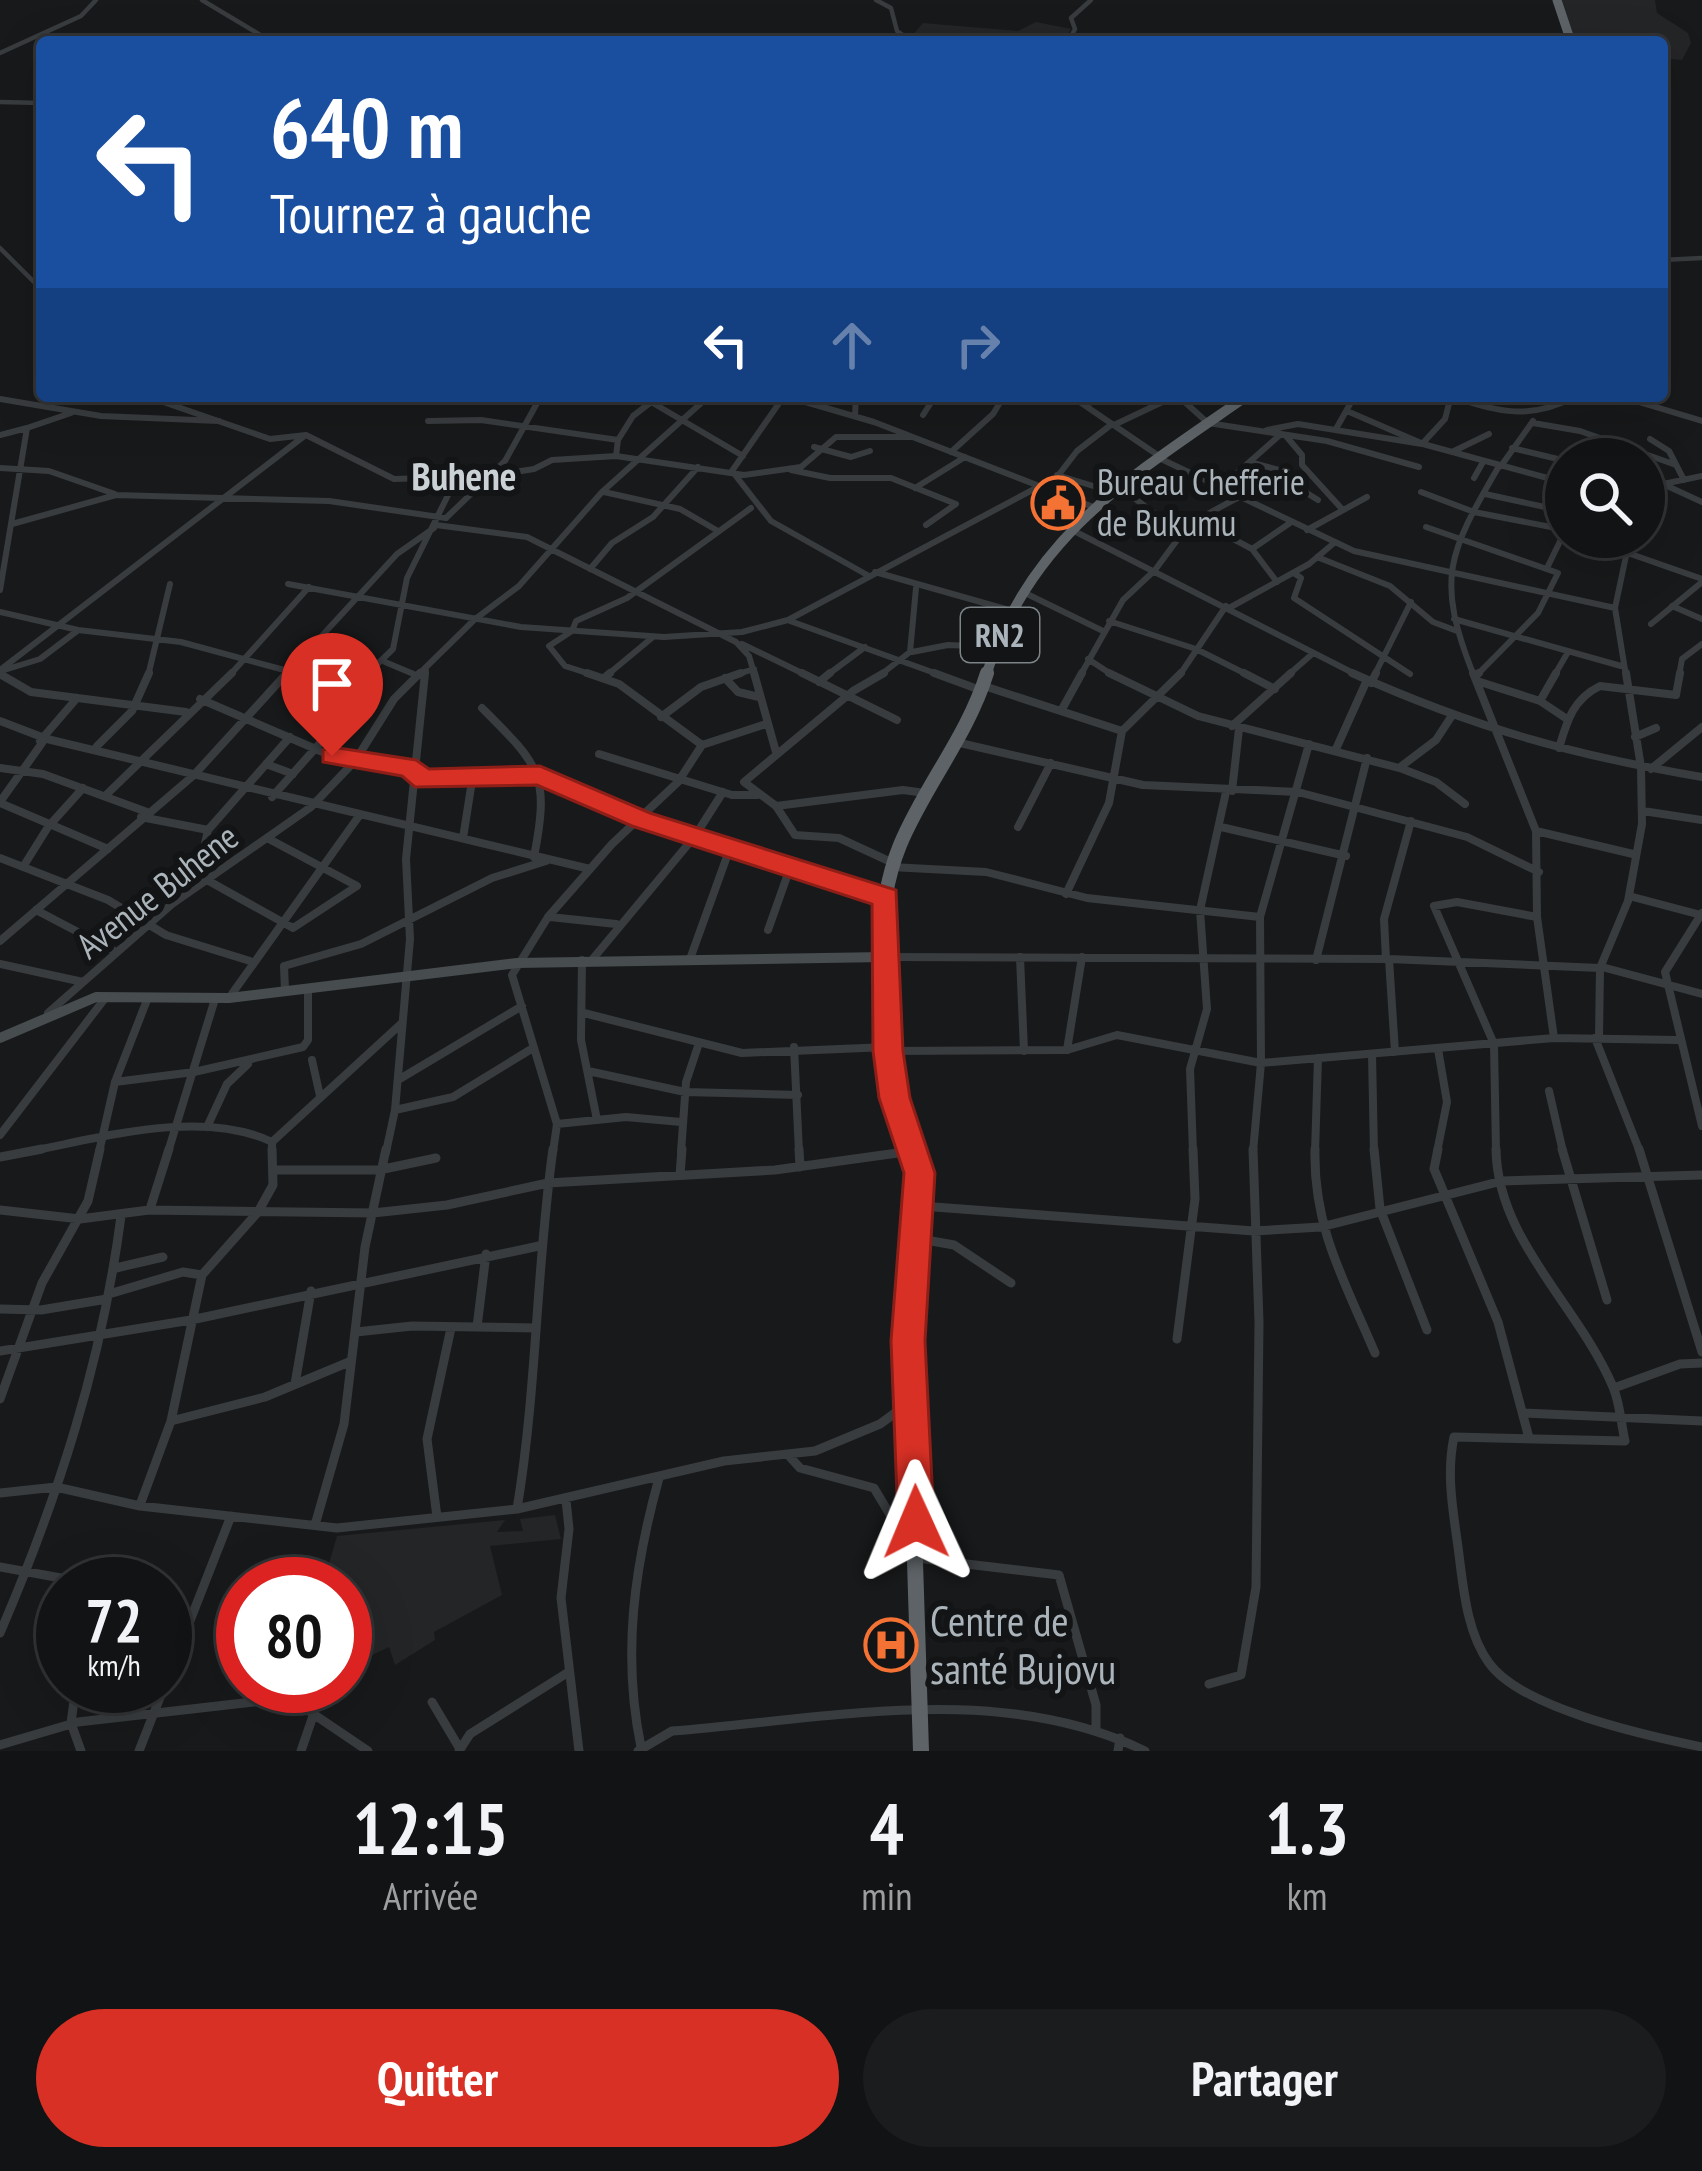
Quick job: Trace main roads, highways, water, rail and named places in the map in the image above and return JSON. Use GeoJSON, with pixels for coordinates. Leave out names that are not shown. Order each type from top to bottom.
{"type":"FeatureCollection","features":[{"type":"Feature","properties":{"kind":"highway"},"geometry":{"type":"LineString","coordinates":[[1557,0],[1569,36]]}},
{"type":"Feature","properties":{"kind":"highway","name":"RN2"},"geometry":{"type":"LineString","coordinates":[[921,1751],[909,1318],[920,1206],[913,1150],[895,1098],[888,1049],[884,957],[891,864],[925,794],[960,743],[1009,610],[1021,590],[1116,489],[1238,402]]}},
{"type":"Feature","properties":{"kind":"main road"},"geometry":{"type":"LineString","coordinates":[[0,1038],[45,1016],[107,996],[222,998],[517,963],[884,957]]}},
{"type":"Feature","properties":{"kind":"place","name":"Bureau Chefferie de Bukumu"},"geometry":{"type":"Point","coordinates":[1058,503]}},
{"type":"Feature","properties":{"kind":"place","name":"Centre de santé Bujovu"},"geometry":{"type":"Point","coordinates":[891,1645]}},
{"type":"Feature","properties":{"kind":"district","name":"Buhene"},"geometry":{"type":"Point","coordinates":[464,476]}}]}
